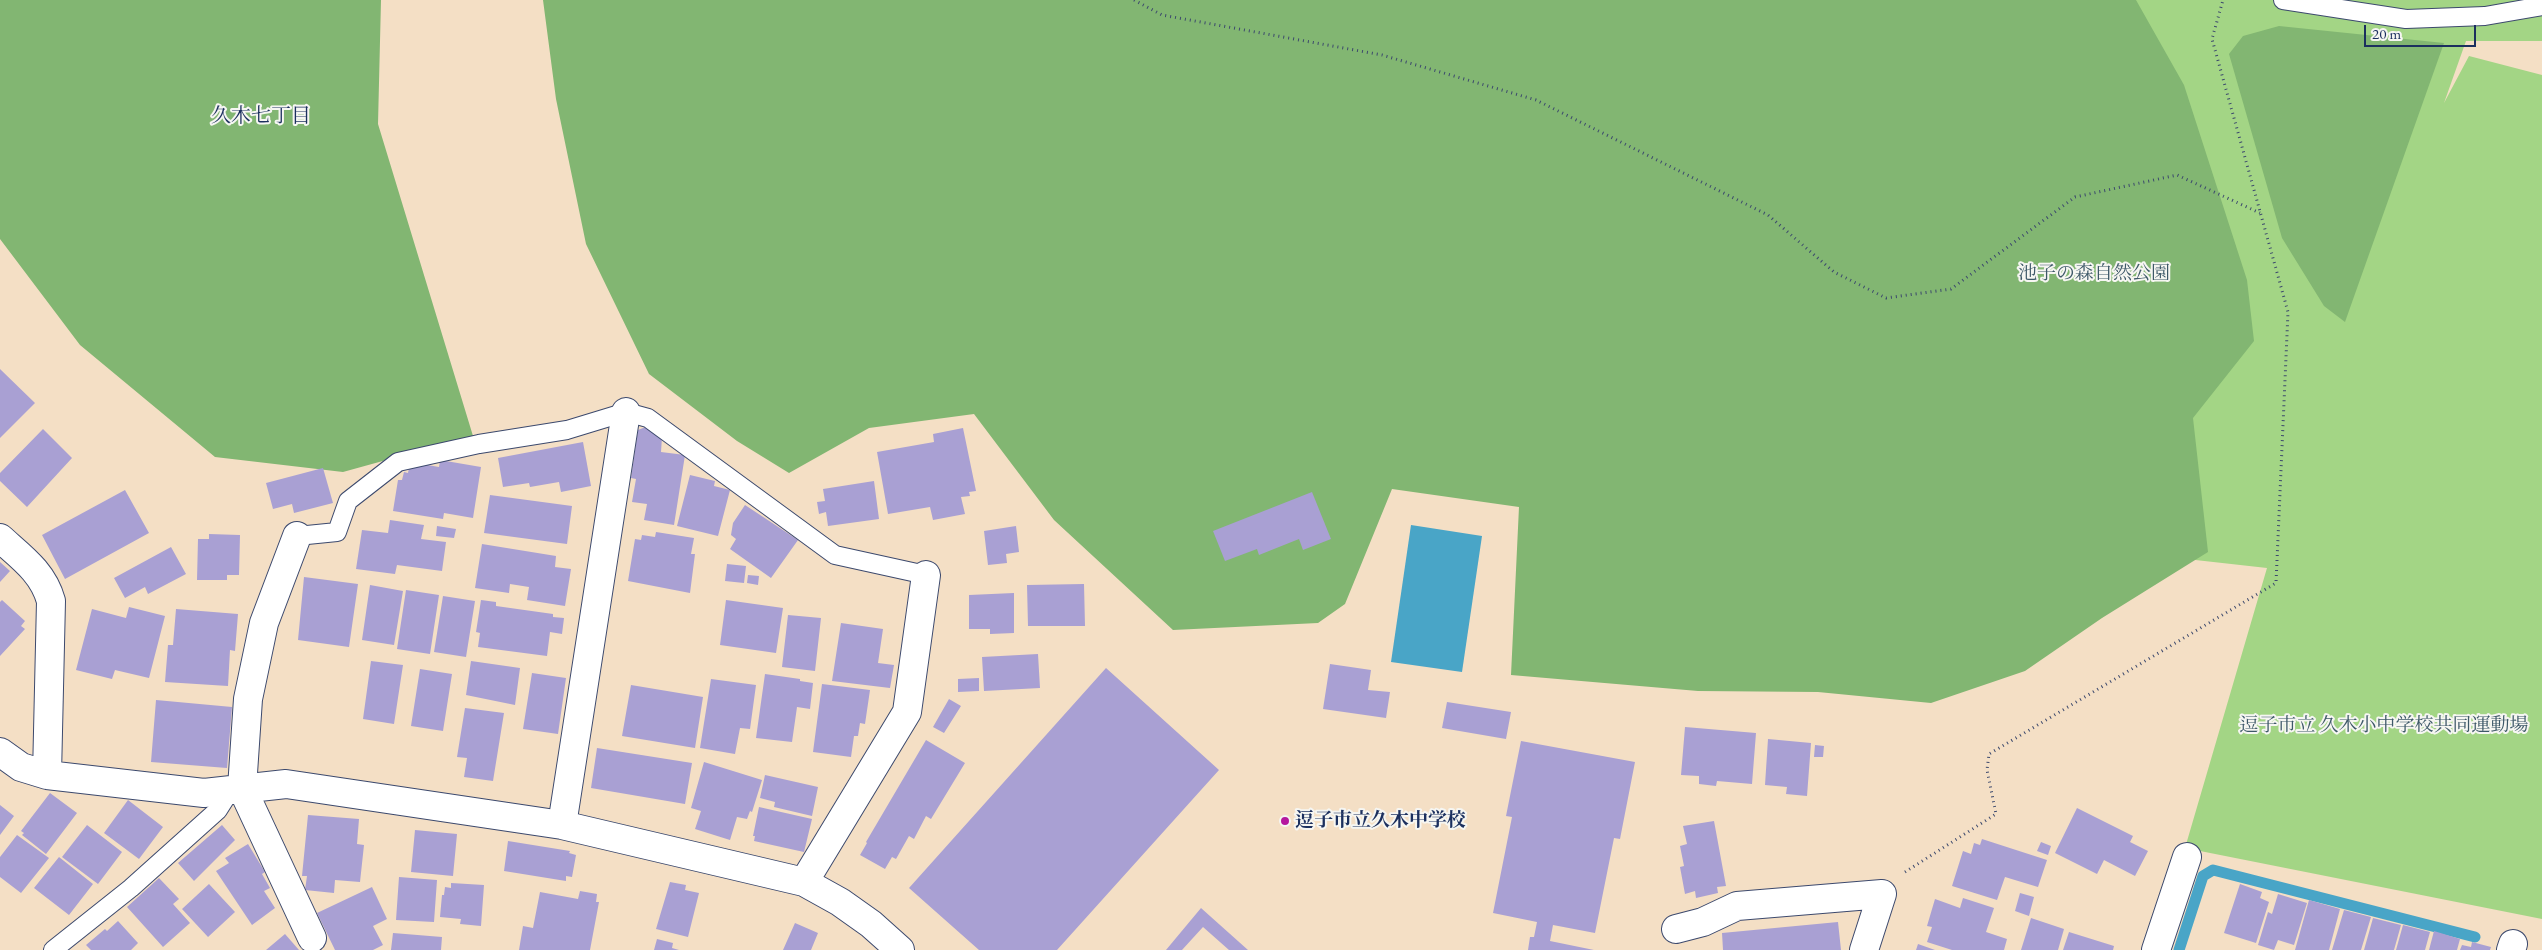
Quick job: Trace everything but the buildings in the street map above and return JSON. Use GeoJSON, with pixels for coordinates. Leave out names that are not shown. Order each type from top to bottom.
{"type":"FeatureCollection","features":[{"type":"Feature","properties":{"kind":"street"},"geometry":{"type":"LineString","coordinates":[[562,825],[626,412]]}},
{"type":"Feature","properties":{"kind":"street"},"geometry":{"type":"LineString","coordinates":[[297,536],[264,623],[248,699],[236,789],[312,938]]}},
{"type":"Feature","properties":{"kind":"street"},"geometry":{"type":"LineString","coordinates":[[0,538],[37,572],[46,585],[50,601],[47,775]]}},
{"type":"Feature","properties":{"kind":"street"},"geometry":{"type":"LineString","coordinates":[[804,882],[907,712],[926,575]]}},
{"type":"Feature","properties":{"kind":"street"},"geometry":{"type":"LineString","coordinates":[[0,752],[21,767],[47,775],[204,794],[286,784],[562,825],[804,882],[863,918],[900,950]]}},
{"type":"Feature","properties":{"kind":"street"},"geometry":{"type":"LineString","coordinates":[[2164,948],[2187,857]]}},
{"type":"Feature","properties":{"kind":"street"},"geometry":{"type":"LineString","coordinates":[[1676,929],[1703,922],[1737,906],[1882,894],[1864,950]]}},
{"type":"Feature","properties":{"kind":"lane"},"geometry":{"type":"LineString","coordinates":[[2283,0],[2406,19],[2484,16],[2542,6]]}},
{"type":"Feature","properties":{"kind":"lane"},"geometry":{"type":"LineString","coordinates":[[297,536],[337,532],[348,501],[398,462],[479,444],[567,430],[626,412],[648,418],[835,555],[926,575]]}},
{"type":"Feature","properties":{"kind":"lane"},"geometry":{"type":"LineString","coordinates":[[53,950],[131,888],[218,810],[236,789]]}},
{"type":"Feature","properties":{"kind":"path"},"geometry":{"type":"LineString","coordinates":[[1134,0],[1162,15],[1382,55],[1536,100],[1768,214],[1834,272],[1886,298],[1951,289],[2075,197],[2176,175],[2260,213]]}},
{"type":"Feature","properties":{"kind":"path"},"geometry":{"type":"LineString","coordinates":[[1882,894],[1900,876],[1996,814],[1987,770],[1989,754],[2276,584],[2288,312],[2212,39],[2222,0]]}},
{"type":"Feature","properties":{"kind":"green space"},"geometry":{"type":"Polygon","coordinates":[[[0,0],[381,0],[378,124],[473,436],[343,472],[215,457],[80,345],[0,239],[0,0]]]}},
{"type":"Feature","properties":{"kind":"green space"},"geometry":{"type":"Polygon","coordinates":[[[543,0],[2136,0],[2184,85],[2247,280],[2254,341],[2193,418],[2208,552],[2102,618],[2025,671],[1931,703],[1818,692],[1698,691],[1511,675],[1519,507],[1392,489],[1345,604],[1318,623],[1173,630],[1054,520],[974,414],[869,428],[789,473],[737,441],[649,374],[586,244],[556,99],[543,0]]]}},
{"type":"Feature","properties":{"kind":"green space","name":"池子の森自然公園"},"geometry":{"type":"Polygon","coordinates":[[[1291,0],[2542,0],[2542,41],[2466,41],[2444,103],[2469,56],[2542,75],[2542,919],[2185,848],[2267,568],[1551,488],[1291,0]]]}},
{"type":"Feature","properties":{"kind":"green space"},"geometry":{"type":"Polygon","coordinates":[[[2279,26],[2444,43],[2345,322],[2324,306],[2282,238],[2229,54],[2243,36],[2279,26]]]}},
{"type":"Feature","properties":{"kind":"water"},"geometry":{"type":"Polygon","coordinates":[[[1411,525],[1482,536],[1462,672],[1391,662],[1411,525]]]}},
{"type":"Feature","properties":{"kind":"waterway"},"geometry":{"type":"LineString","coordinates":[[2179,950],[2203,876],[2213,870],[2475,937]]}},
{"type":"Feature","properties":{"kind":"place","name":"逗子市立久木中学校"},"geometry":{"type":"Point","coordinates":[1285,821]}},
{"type":"Feature","properties":{"kind":"district","name":"久木七丁目"},"geometry":{"type":"Point","coordinates":[261,117]}},
{"type":"Feature","properties":{"kind":"park label","name":"逗子市立 久木小中学校共同運動場"},"geometry":{"type":"Point","coordinates":[2384,726]}}]}
